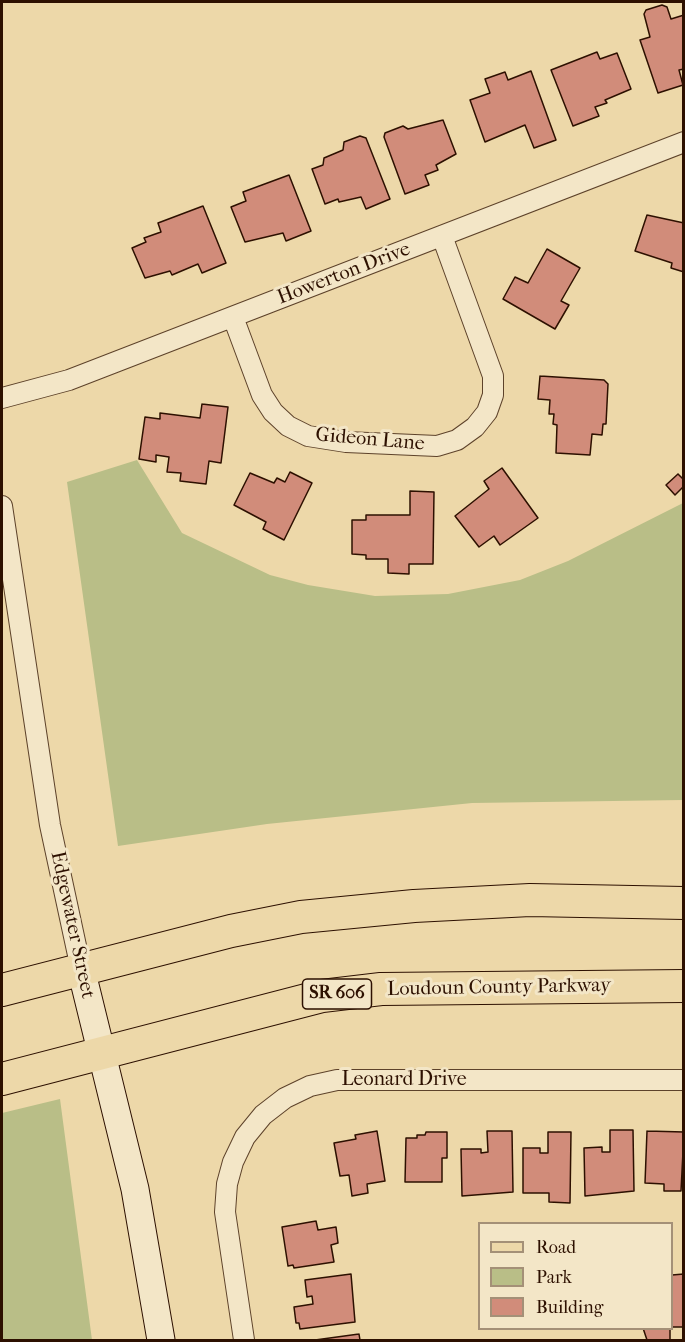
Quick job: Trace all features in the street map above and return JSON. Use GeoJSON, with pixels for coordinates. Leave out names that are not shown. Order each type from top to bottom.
{"type":"FeatureCollection","features":[{"type":"Feature","properties":{"kind":"main road"},"geometry":{"type":"LineString","coordinates":[[2,990],[231,931],[301,917],[414,906],[531,900],[684,903]]}},
{"type":"Feature","properties":{"kind":"main road","name":"Loudoun County Parkway"},"geometry":{"type":"LineString","coordinates":[[2,1079],[322,996],[381,989],[684,986]]}},
{"type":"Feature","properties":{"kind":"street","name":"Howerton Drive"},"geometry":{"type":"LineString","coordinates":[[2,398],[69,380],[684,142]]}},
{"type":"Feature","properties":{"kind":"street","name":"Gideon Lane"},"geometry":{"type":"LineString","coordinates":[[233,317],[262,395],[273,412],[288,426],[308,435],[346,442],[437,446],[457,440],[475,427],[488,412],[494,395],[493,375],[442,236]]}},
{"type":"Feature","properties":{"kind":"street","name":"Edgewater Street"},"geometry":{"type":"LineString","coordinates":[[2,506],[50,825],[81,969],[135,1189],[161,1341]]}},
{"type":"Feature","properties":{"kind":"street","name":"Leonard Drive"},"geometry":{"type":"LineString","coordinates":[[244,1341],[225,1212],[227,1184],[233,1162],[245,1137],[264,1115],[285,1098],[310,1086],[337,1080],[684,1080]]}},
{"type":"Feature","properties":{"kind":"green space"},"geometry":{"type":"Polygon","coordinates":[[[137,460],[182,533],[270,575],[308,585],[375,596],[448,594],[520,580],[568,561],[683,503],[683,800],[472,803],[267,824],[118,846],[67,482],[137,460]]]}},
{"type":"Feature","properties":{"kind":"green space"},"geometry":{"type":"Polygon","coordinates":[[[60,1099],[92,1340],[2,1340],[2,1113],[60,1099]]]}},
{"type":"Feature","properties":{"kind":"building"},"geometry":{"type":"Polygon","coordinates":[[[662,5],[667,7],[671,19],[684,15],[684,69],[679,70],[683,85],[658,93],[640,40],[650,37],[644,14],[646,10],[662,5]]]}},
{"type":"Feature","properties":{"kind":"building"},"geometry":{"type":"Polygon","coordinates":[[[597,52],[600,59],[617,53],[631,89],[595,107],[599,116],[573,126],[551,70],[597,52]]]}},
{"type":"Feature","properties":{"kind":"building"},"geometry":{"type":"Polygon","coordinates":[[[531,71],[556,140],[534,148],[525,125],[485,142],[470,100],[490,93],[485,79],[505,72],[508,80],[531,71]]]}},
{"type":"Feature","properties":{"kind":"building"},"geometry":{"type":"Polygon","coordinates":[[[443,120],[456,154],[436,165],[438,170],[425,175],[429,185],[405,194],[384,137],[385,133],[403,126],[408,129],[443,120]]]}},
{"type":"Feature","properties":{"kind":"building"},"geometry":{"type":"Polygon","coordinates":[[[360,136],[366,138],[390,199],[366,209],[361,197],[339,202],[338,199],[325,204],[312,169],[323,165],[324,158],[343,150],[344,142],[360,136]]]}},
{"type":"Feature","properties":{"kind":"building"},"geometry":{"type":"Polygon","coordinates":[[[289,175],[311,231],[286,241],[283,233],[245,242],[231,207],[246,201],[243,192],[289,175]]]}},
{"type":"Feature","properties":{"kind":"building"},"geometry":{"type":"Polygon","coordinates":[[[203,206],[226,263],[202,273],[198,264],[172,275],[170,271],[145,278],[132,248],[146,242],[144,238],[161,232],[158,223],[203,206]]]}},
{"type":"Feature","properties":{"kind":"building"},"geometry":{"type":"Polygon","coordinates":[[[647,215],[684,223],[684,272],[671,268],[672,263],[635,251],[647,215]]]}},
{"type":"Feature","properties":{"kind":"building"},"geometry":{"type":"Polygon","coordinates":[[[547,249],[580,268],[561,301],[569,305],[555,329],[503,299],[515,277],[528,283],[547,249]]]}},
{"type":"Feature","properties":{"kind":"building"},"geometry":{"type":"Polygon","coordinates":[[[540,376],[604,380],[608,384],[606,424],[603,424],[602,435],[592,434],[590,455],[556,453],[557,425],[553,424],[554,414],[549,414],[550,400],[538,399],[540,376]]]}},
{"type":"Feature","properties":{"kind":"building"},"geometry":{"type":"Polygon","coordinates":[[[202,404],[228,407],[221,463],[209,461],[206,484],[180,481],[181,473],[167,472],[169,457],[156,455],[156,462],[139,459],[145,417],[160,419],[160,413],[200,418],[202,404]]]}},
{"type":"Feature","properties":{"kind":"building"},"geometry":{"type":"Polygon","coordinates":[[[502,468],[538,518],[500,545],[494,536],[479,547],[455,516],[489,489],[484,481],[502,468]]]}},
{"type":"Feature","properties":{"kind":"building"},"geometry":{"type":"Polygon","coordinates":[[[290,472],[312,483],[284,540],[263,529],[266,522],[234,505],[250,473],[274,483],[277,478],[285,482],[290,472]]]}},
{"type":"Feature","properties":{"kind":"building"},"geometry":{"type":"Polygon","coordinates":[[[678,474],[684,480],[684,486],[675,495],[666,485],[678,474]]]}},
{"type":"Feature","properties":{"kind":"building"},"geometry":{"type":"Polygon","coordinates":[[[410,491],[434,492],[433,564],[409,564],[409,574],[388,573],[388,559],[366,559],[366,555],[352,554],[352,520],[366,520],[366,515],[410,515],[410,491]]]}},
{"type":"Feature","properties":{"kind":"building"},"geometry":{"type":"Polygon","coordinates":[[[610,1130],[633,1130],[634,1191],[585,1196],[584,1148],[602,1147],[602,1152],[610,1152],[610,1130]]]}},
{"type":"Feature","properties":{"kind":"building"},"geometry":{"type":"Polygon","coordinates":[[[377,1131],[385,1181],[367,1184],[368,1193],[352,1196],[349,1175],[340,1176],[334,1143],[356,1139],[355,1135],[377,1131]]]}},
{"type":"Feature","properties":{"kind":"building"},"geometry":{"type":"Polygon","coordinates":[[[487,1131],[512,1131],[513,1192],[462,1196],[461,1149],[481,1149],[481,1153],[488,1152],[487,1131]]]}},
{"type":"Feature","properties":{"kind":"building"},"geometry":{"type":"Polygon","coordinates":[[[647,1131],[684,1132],[681,1191],[664,1191],[664,1184],[645,1183],[647,1131]]]}},
{"type":"Feature","properties":{"kind":"building"},"geometry":{"type":"Polygon","coordinates":[[[426,1132],[447,1132],[447,1158],[442,1158],[442,1182],[405,1182],[406,1138],[417,1138],[417,1135],[425,1135],[426,1132]]]}},
{"type":"Feature","properties":{"kind":"building"},"geometry":{"type":"Polygon","coordinates":[[[548,1132],[571,1132],[570,1203],[549,1202],[549,1193],[523,1193],[523,1148],[540,1148],[540,1153],[548,1153],[548,1132]]]}},
{"type":"Feature","properties":{"kind":"building"},"geometry":{"type":"Polygon","coordinates":[[[316,1221],[318,1230],[336,1227],[338,1243],[331,1245],[334,1262],[294,1268],[293,1265],[288,1266],[282,1227],[316,1221]]]}},
{"type":"Feature","properties":{"kind":"building"},"geometry":{"type":"Polygon","coordinates":[[[351,1274],[355,1322],[300,1329],[299,1323],[296,1323],[294,1307],[313,1304],[312,1296],[307,1297],[305,1280],[351,1274]]]}},
{"type":"Feature","properties":{"kind":"building"},"geometry":{"type":"Polygon","coordinates":[[[684,1274],[684,1327],[673,1327],[673,1275],[684,1274]]]}},
{"type":"Feature","properties":{"kind":"building"},"geometry":{"type":"Polygon","coordinates":[[[644,1330],[670,1330],[670,1340],[647,1340],[644,1330]]]}},
{"type":"Feature","properties":{"kind":"building"},"geometry":{"type":"Polygon","coordinates":[[[359,1334],[360,1340],[315,1340],[359,1334]]]}}]}
